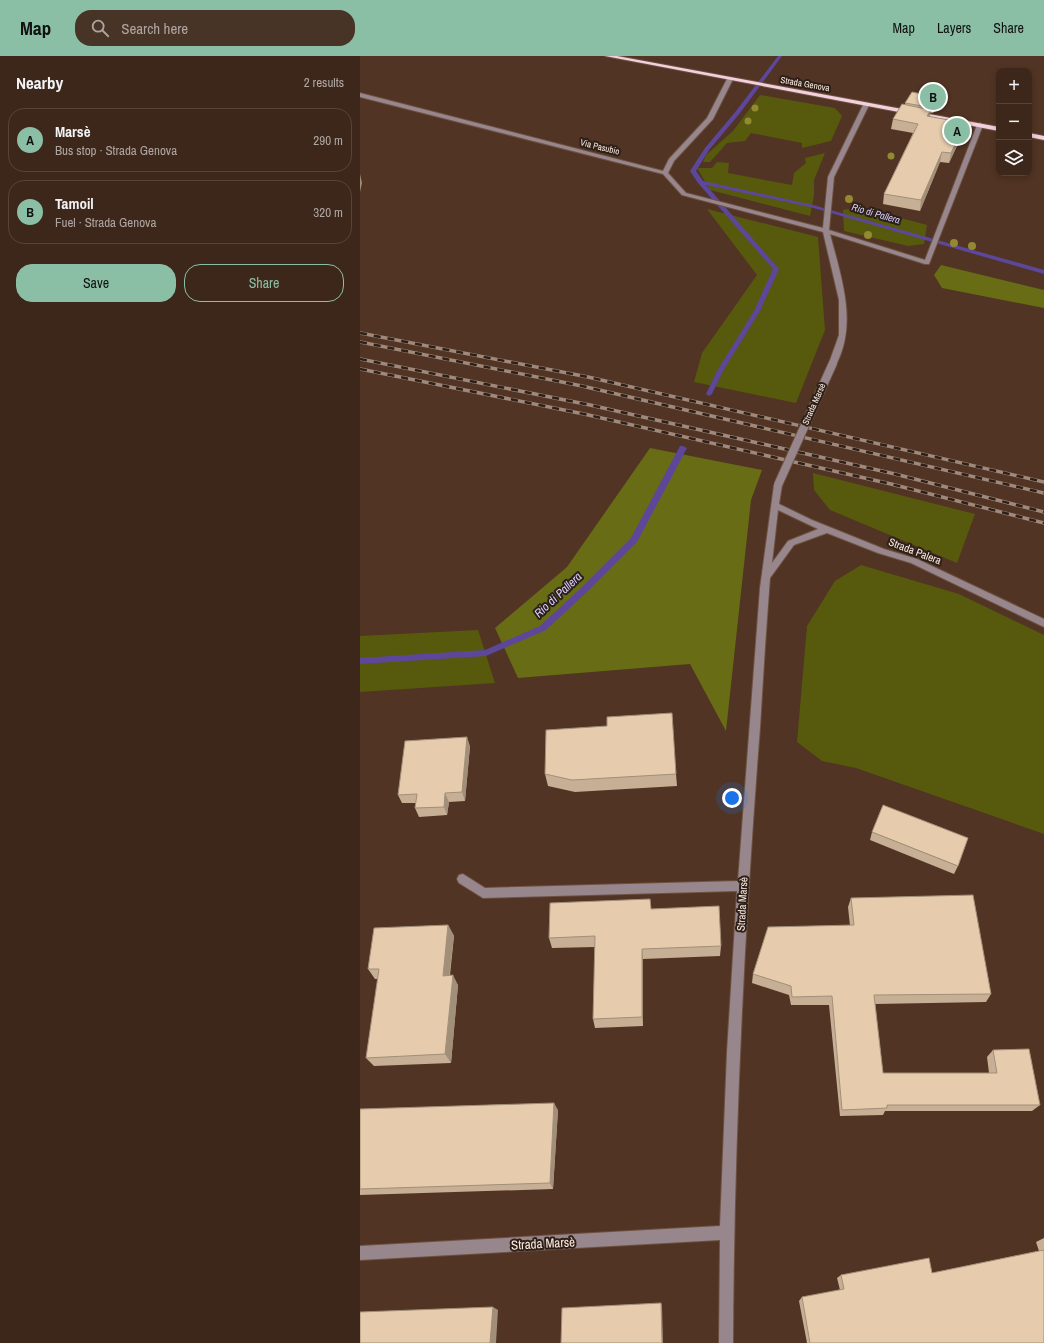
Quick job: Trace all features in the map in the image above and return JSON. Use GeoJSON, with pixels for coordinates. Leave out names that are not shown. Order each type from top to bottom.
{"type":"FeatureCollection","features":[{"type":"Feature","properties":{"kind":"main road","name":"Strada Genova"},"geometry":{"type":"LineString","coordinates":[[608,56],[996,128]]}},
{"type":"Feature","properties":{"kind":"main road"},"geometry":{"type":"LineString","coordinates":[[1032,136],[1044,138]]}},
{"type":"Feature","properties":{"kind":"street"},"geometry":{"type":"LineString","coordinates":[[730,79],[710,119],[671,160],[665,173],[684,194],[826,231],[927,264],[980,125]]}},
{"type":"Feature","properties":{"kind":"street","name":"Via Pasubio"},"geometry":{"type":"LineString","coordinates":[[360,95],[665,173]]}},
{"type":"Feature","properties":{"kind":"street","name":"Strada Marsè"},"geometry":{"type":"LineString","coordinates":[[726,1343],[726,1233],[743,886],[767,576],[775,505],[778,485],[833,363],[843,335],[843,300],[826,231],[829,196],[831,177],[866,105]]}},
{"type":"Feature","properties":{"kind":"street","name":"Strada Palera"},"geometry":{"type":"LineString","coordinates":[[775,505],[809,522],[881,551],[914,561],[1044,623]]}},
{"type":"Feature","properties":{"kind":"street"},"geometry":{"type":"LineString","coordinates":[[767,576],[791,543],[828,529]]}},
{"type":"Feature","properties":{"kind":"street"},"geometry":{"type":"LineString","coordinates":[[463,879],[483,893],[743,886]]}},
{"type":"Feature","properties":{"kind":"street","name":"Strada Marsè"},"geometry":{"type":"LineString","coordinates":[[360,1253],[726,1233]]}},
{"type":"Feature","properties":{"kind":"shaded area"},"geometry":{"type":"Polygon","coordinates":[[[760,95],[835,108],[842,116],[831,141],[802,148],[802,143],[751,133],[745,141],[727,143],[710,162],[703,162],[706,155],[733,131],[760,95]]]}},
{"type":"Feature","properties":{"kind":"shaded area"},"geometry":{"type":"Polygon","coordinates":[[[825,153],[814,180],[814,195],[810,216],[710,190],[697,168],[712,168],[717,162],[729,163],[728,173],[792,185],[794,173],[806,163],[805,158],[825,153]]]}},
{"type":"Feature","properties":{"kind":"shaded area"},"geometry":{"type":"Polygon","coordinates":[[[859,207],[927,225],[924,244],[908,246],[844,231],[843,210],[859,207]]]}},
{"type":"Feature","properties":{"kind":"shaded area"},"geometry":{"type":"Polygon","coordinates":[[[707,209],[818,237],[825,330],[796,403],[694,382],[702,353],[757,275],[707,209]]]}},
{"type":"Feature","properties":{"kind":"shaded area"},"geometry":{"type":"Polygon","coordinates":[[[941,265],[1044,290],[1044,308],[942,288],[934,275],[941,265]]]}},
{"type":"Feature","properties":{"kind":"shaded area"},"geometry":{"type":"Polygon","coordinates":[[[650,448],[762,470],[751,500],[726,731],[690,664],[518,678],[495,628],[567,567],[650,448]]]}},
{"type":"Feature","properties":{"kind":"shaded area"},"geometry":{"type":"Polygon","coordinates":[[[813,473],[975,514],[957,563],[830,510],[814,490],[813,473]]]}},
{"type":"Feature","properties":{"kind":"shaded area"},"geometry":{"type":"Polygon","coordinates":[[[861,565],[959,594],[1044,635],[1044,834],[856,768],[822,761],[797,742],[807,626],[835,581],[861,565]]]}},
{"type":"Feature","properties":{"kind":"shaded area"},"geometry":{"type":"Polygon","coordinates":[[[478,630],[495,683],[360,692],[360,636],[478,630]]]}},
{"type":"Feature","properties":{"kind":"building"},"geometry":{"type":"Polygon","coordinates":[[[912,92],[941,98],[934,108],[905,103],[912,92]]]}},
{"type":"Feature","properties":{"kind":"building"},"geometry":{"type":"Polygon","coordinates":[[[902,104],[931,110],[927,116],[965,123],[951,153],[942,152],[921,200],[884,194],[918,124],[893,119],[902,104]]]}},
{"type":"Feature","properties":{"kind":"building"},"geometry":{"type":"Polygon","coordinates":[[[672,713],[676,774],[572,780],[545,774],[546,730],[607,726],[607,717],[672,713]]]}},
{"type":"Feature","properties":{"kind":"building"},"geometry":{"type":"Polygon","coordinates":[[[467,737],[462,792],[445,793],[444,807],[415,808],[417,794],[398,795],[405,741],[467,737]]]}},
{"type":"Feature","properties":{"kind":"building"},"geometry":{"type":"Polygon","coordinates":[[[883,805],[968,838],[958,866],[872,832],[883,805]]]}},
{"type":"Feature","properties":{"kind":"building"},"geometry":{"type":"Polygon","coordinates":[[[973,895],[991,994],[874,995],[883,1073],[997,1073],[993,1050],[1029,1049],[1040,1105],[887,1105],[887,1108],[842,1110],[832,996],[792,997],[791,986],[753,974],[768,927],[854,925],[851,898],[973,895]]]}},
{"type":"Feature","properties":{"kind":"building"},"geometry":{"type":"Polygon","coordinates":[[[650,899],[651,909],[719,906],[721,946],[642,949],[642,1017],[593,1019],[595,936],[549,938],[550,903],[650,899]]]}},
{"type":"Feature","properties":{"kind":"building"},"geometry":{"type":"Polygon","coordinates":[[[448,925],[443,976],[453,975],[445,1054],[366,1058],[379,969],[368,969],[374,928],[448,925]]]}},
{"type":"Feature","properties":{"kind":"building"},"geometry":{"type":"Polygon","coordinates":[[[554,1103],[550,1183],[360,1189],[360,1109],[554,1103]]]}},
{"type":"Feature","properties":{"kind":"building"},"geometry":{"type":"Polygon","coordinates":[[[1044,1250],[1044,1343],[810,1343],[802,1297],[844,1289],[841,1275],[929,1258],[932,1273],[1044,1250]]]}},
{"type":"Feature","properties":{"kind":"building"},"geometry":{"type":"Polygon","coordinates":[[[661,1303],[662,1343],[561,1343],[562,1308],[661,1303]]]}},
{"type":"Feature","properties":{"kind":"building"},"geometry":{"type":"Polygon","coordinates":[[[493,1307],[490,1343],[360,1343],[360,1312],[493,1307]]]}},
{"type":"Feature","properties":{"kind":"waterway","name":"Rio di Pallera"},"geometry":{"type":"LineString","coordinates":[[701,182],[693,171],[707,149],[738,112],[780,56]]}},
{"type":"Feature","properties":{"kind":"waterway","name":"Rio di Pallera"},"geometry":{"type":"LineString","coordinates":[[701,182],[811,206],[1044,272]]}},
{"type":"Feature","properties":{"kind":"waterway","name":"Rio di Pallera"},"geometry":{"type":"LineString","coordinates":[[701,182],[776,269],[757,311],[720,371],[709,394]]}},
{"type":"Feature","properties":{"kind":"waterway","name":"Rio di Pallera"},"geometry":{"type":"LineString","coordinates":[[360,661],[486,653],[543,628],[634,540],[683,448]]}},
{"type":"Feature","properties":{"kind":"railway"},"geometry":{"type":"LineString","coordinates":[[360,333],[588,377],[1044,482]]}},
{"type":"Feature","properties":{"kind":"railway"},"geometry":{"type":"LineString","coordinates":[[360,342],[582,386],[1044,493]]}},
{"type":"Feature","properties":{"kind":"railway"},"geometry":{"type":"LineString","coordinates":[[360,359],[590,405],[895,474],[1044,512]]}},
{"type":"Feature","properties":{"kind":"railway"},"geometry":{"type":"LineString","coordinates":[[360,369],[584,414],[891,484],[1044,523]]}},
{"type":"Feature","properties":{"kind":"place","name":"Tamoil"},"geometry":{"type":"Point","coordinates":[933,97]}},
{"type":"Feature","properties":{"kind":"place","name":"Marsè"},"geometry":{"type":"Point","coordinates":[957,131]}}]}
